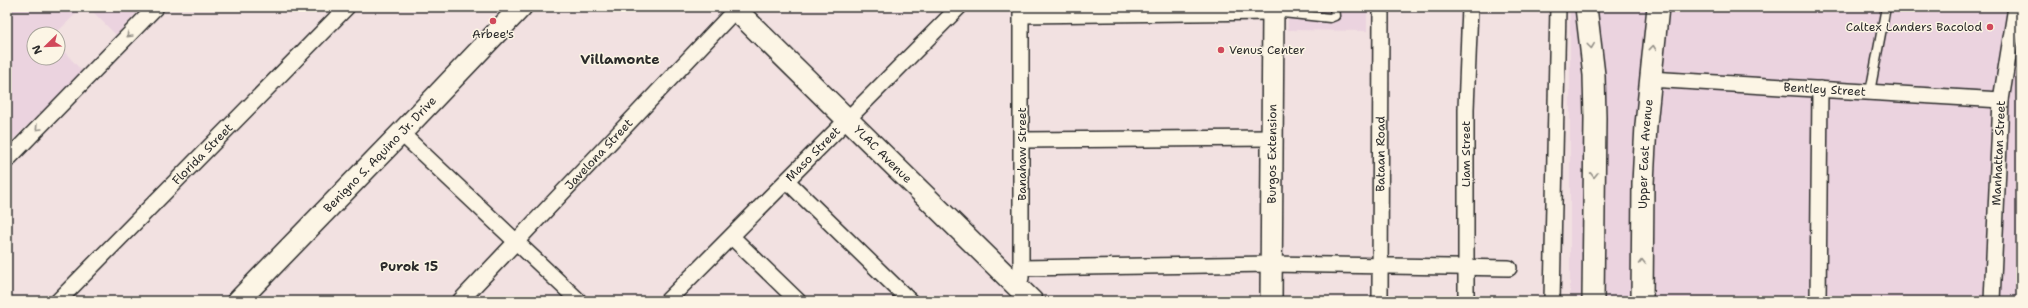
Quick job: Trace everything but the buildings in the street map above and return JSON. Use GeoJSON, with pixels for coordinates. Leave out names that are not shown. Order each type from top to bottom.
{"type":"FeatureCollection","features":[{"type":"Feature","properties":{"kind":"street"},"geometry":{"type":"LineString","coordinates":[[7,160],[156,7]]}},
{"type":"Feature","properties":{"kind":"street","name":"Florida Street"},"geometry":{"type":"LineString","coordinates":[[58,301],[347,7]]}},
{"type":"Feature","properties":{"kind":"street","name":"Benigno S. Aquino Jr. Drive"},"geometry":{"type":"LineString","coordinates":[[238,301],[401,134],[521,7]]}},
{"type":"Feature","properties":{"kind":"street","name":"Maso Street"},"geometry":{"type":"LineString","coordinates":[[667,301],[959,7]]}},
{"type":"Feature","properties":{"kind":"street","name":"Bataan Road"},"geometry":{"type":"LineString","coordinates":[[1380,301],[1381,7]]}},
{"type":"Feature","properties":{"kind":"street","name":"Liam Street"},"geometry":{"type":"LineString","coordinates":[[1466,301],[1466,109],[1470,7]]}},
{"type":"Feature","properties":{"kind":"street"},"geometry":{"type":"LineString","coordinates":[[1552,301],[1558,7]]}},
{"type":"Feature","properties":{"kind":"street"},"geometry":{"type":"LineString","coordinates":[[1586,7],[1594,75],[1593,301]]}},
{"type":"Feature","properties":{"kind":"street","name":"Upper East Avenue"},"geometry":{"type":"LineString","coordinates":[[1642,301],[1643,183],[1649,79],[1658,7]]}},
{"type":"Feature","properties":{"kind":"street","name":"Manhattan Street"},"geometry":{"type":"LineString","coordinates":[[1992,301],[2001,100],[2016,7]]}},
{"type":"Feature","properties":{"kind":"street","name":"YLAC Avenue"},"geometry":{"type":"LineString","coordinates":[[735,8],[848,119],[1024,297]]}},
{"type":"Feature","properties":{"kind":"street","name":"Javelona Street"},"geometry":{"type":"LineString","coordinates":[[460,301],[735,8]]}},
{"type":"Feature","properties":{"kind":"street"},"geometry":{"type":"LineString","coordinates":[[1021,11],[1272,10]]}},
{"type":"Feature","properties":{"kind":"street","name":"Burgos Extension"},"geometry":{"type":"LineString","coordinates":[[1271,301],[1272,10]]}},
{"type":"Feature","properties":{"kind":"street","name":"Banahaw Street"},"geometry":{"type":"LineString","coordinates":[[1021,11],[1021,268],[1024,297]]}},
{"type":"Feature","properties":{"kind":"street","name":"Bentley Street"},"geometry":{"type":"LineString","coordinates":[[1649,79],[2001,100]]}},
{"type":"Feature","properties":{"kind":"street"},"geometry":{"type":"LineString","coordinates":[[1818,301],[1820,89]]}},
{"type":"Feature","properties":{"kind":"street"},"geometry":{"type":"LineString","coordinates":[[401,134],[579,301]]}},
{"type":"Feature","properties":{"kind":"street"},"geometry":{"type":"LineString","coordinates":[[1022,140],[1272,138]]}},
{"type":"Feature","properties":{"kind":"street"},"geometry":{"type":"LineString","coordinates":[[787,181],[910,301]]}},
{"type":"Feature","properties":{"kind":"street"},"geometry":{"type":"LineString","coordinates":[[732,237],[798,301]]}},
{"type":"Feature","properties":{"kind":"street"},"geometry":{"type":"LineString","coordinates":[[1021,268],[1271,264],[1509,268]]}},
{"type":"Feature","properties":{"kind":"lane"},"geometry":{"type":"LineString","coordinates":[[1272,10],[1330,18],[1335,16],[1334,7]]}},
{"type":"Feature","properties":{"kind":"lane"},"geometry":{"type":"LineString","coordinates":[[1870,92],[1886,7]]}},
{"type":"Feature","properties":{"kind":"shaded area"},"geometry":{"type":"Polygon","coordinates":[[[7,7],[83,7],[63,26],[26,26],[26,66],[66,66],[66,54],[83,72],[7,145],[7,7]]]}},
{"type":"Feature","properties":{"kind":"shaded area"},"geometry":{"type":"Polygon","coordinates":[[[88,7],[142,7],[116,35],[88,7]]]}},
{"type":"Feature","properties":{"kind":"shaded area"},"geometry":{"type":"Polygon","coordinates":[[[1288,7],[1367,7],[1367,31],[1288,30],[1288,7]]]}},
{"type":"Feature","properties":{"kind":"shaded area"},"geometry":{"type":"Polygon","coordinates":[[[1570,7],[2021,7],[2021,301],[1570,301],[1570,7]]]}},
{"type":"Feature","properties":{"kind":"place","name":"Arbee's"},"geometry":{"type":"Point","coordinates":[493,21]}},
{"type":"Feature","properties":{"kind":"place","name":"Caltex Landers Bacolod"},"geometry":{"type":"Point","coordinates":[1990,27]}},
{"type":"Feature","properties":{"kind":"place","name":"Venus Center"},"geometry":{"type":"Point","coordinates":[1221,50]}},
{"type":"Feature","properties":{"kind":"district","name":"Villamonte"},"geometry":{"type":"Point","coordinates":[620,59]}},
{"type":"Feature","properties":{"kind":"district","name":"Purok 15"},"geometry":{"type":"Point","coordinates":[409,266]}}]}
